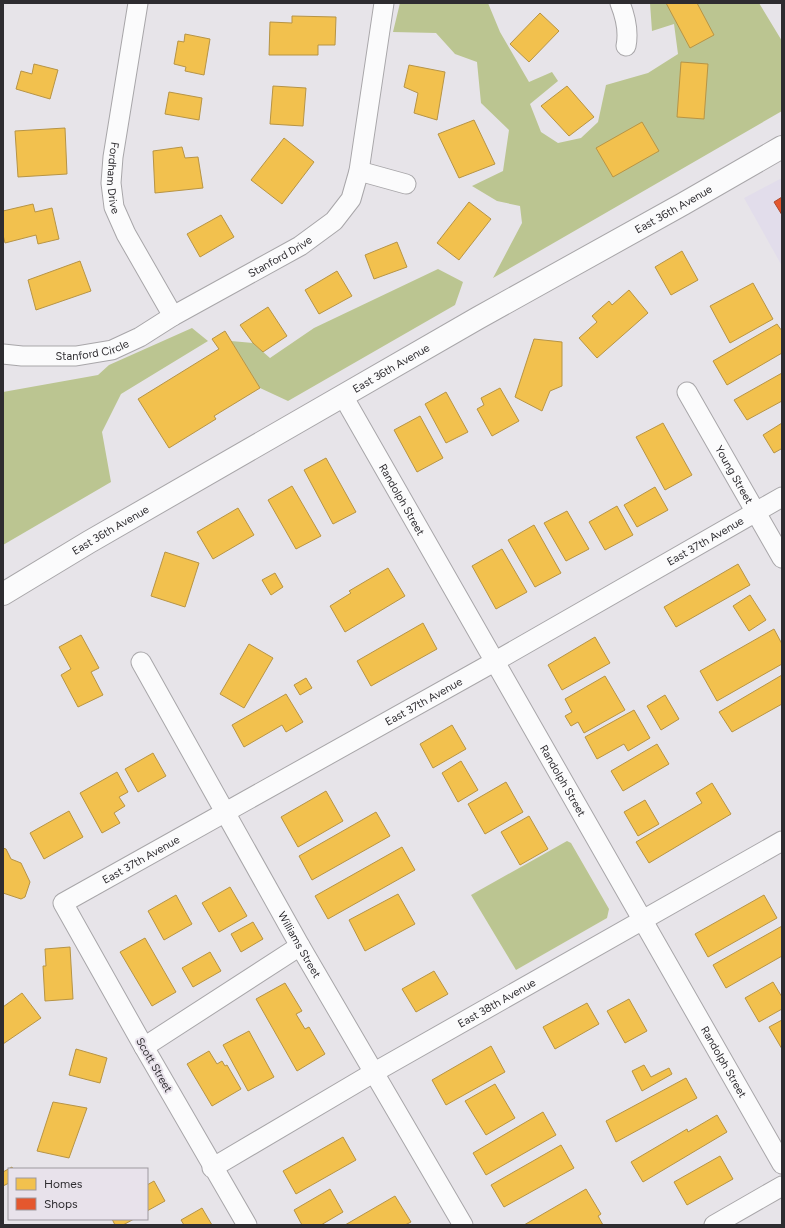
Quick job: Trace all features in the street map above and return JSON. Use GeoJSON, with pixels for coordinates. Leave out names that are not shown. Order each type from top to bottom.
{"type":"FeatureCollection","features":[{"type":"Feature","properties":{"kind":"main road","name":"East 36th Avenue"},"geometry":{"type":"LineString","coordinates":[[3,594],[96,538],[478,318],[782,147]]}},
{"type":"Feature","properties":{"kind":"street","name":"Fordham Drive"},"geometry":{"type":"LineString","coordinates":[[138,3],[113,157],[111,183],[114,207],[126,234],[173,316]]}},
{"type":"Feature","properties":{"kind":"street","name":"Stanford Drive"},"geometry":{"type":"LineString","coordinates":[[173,316],[300,246],[334,221],[351,199],[360,170],[384,3]]}},
{"type":"Feature","properties":{"kind":"street"},"geometry":{"type":"LineString","coordinates":[[620,3],[626,17],[628,36],[626,46]]}},
{"type":"Feature","properties":{"kind":"street"},"geometry":{"type":"LineString","coordinates":[[360,170],[406,184]]}},
{"type":"Feature","properties":{"kind":"street","name":"Stanford Circle"},"geometry":{"type":"LineString","coordinates":[[3,354],[22,356],[76,356],[112,350],[140,337],[173,316]]}},
{"type":"Feature","properties":{"kind":"street","name":"Young Street"},"geometry":{"type":"LineString","coordinates":[[687,392],[782,558]]}},
{"type":"Feature","properties":{"kind":"street","name":"Randolph Street"},"geometry":{"type":"LineString","coordinates":[[343,396],[494,662],[644,920],[782,1164]]}},
{"type":"Feature","properties":{"kind":"street","name":"East 37th Avenue"},"geometry":{"type":"LineString","coordinates":[[63,904],[494,662],[782,496]]}},
{"type":"Feature","properties":{"kind":"street","name":"Williams Street"},"geometry":{"type":"LineString","coordinates":[[141,662],[300,946],[463,1225]]}},
{"type":"Feature","properties":{"kind":"street","name":"East 38th Avenue"},"geometry":{"type":"LineString","coordinates":[[212,1168],[373,1073],[782,841]]}},
{"type":"Feature","properties":{"kind":"street","name":"Scott Street"},"geometry":{"type":"LineString","coordinates":[[63,904],[212,1168],[247,1225]]}},
{"type":"Feature","properties":{"kind":"street"},"geometry":{"type":"LineString","coordinates":[[144,1047],[300,946]]}},
{"type":"Feature","properties":{"kind":"street"},"geometry":{"type":"LineString","coordinates":[[714,1225],[782,1186]]}},
{"type":"Feature","properties":{"kind":"shaded area"},"geometry":{"type":"Polygon","coordinates":[[[782,178],[782,266],[744,198],[782,178]]]}},
{"type":"Feature","properties":{"kind":"green space"},"geometry":{"type":"Polygon","coordinates":[[[400,3],[488,3],[500,32],[529,82],[552,72],[558,81],[530,104],[541,132],[558,143],[581,138],[598,122],[606,85],[648,73],[678,54],[674,24],[652,31],[650,3],[759,3],[782,41],[782,111],[493,278],[522,223],[520,206],[497,201],[472,186],[503,171],[509,130],[481,103],[477,62],[455,54],[436,33],[393,32],[400,3]]]}},
{"type":"Feature","properties":{"kind":"green space"},"geometry":{"type":"Polygon","coordinates":[[[438,269],[463,282],[455,305],[288,401],[260,388],[231,341],[253,343],[270,358],[314,328],[438,269]]]}},
{"type":"Feature","properties":{"kind":"green space"},"geometry":{"type":"Polygon","coordinates":[[[192,328],[208,341],[121,394],[102,432],[111,482],[3,545],[3,392],[98,375],[109,365],[192,328]]]}},
{"type":"Feature","properties":{"kind":"green space"},"geometry":{"type":"Polygon","coordinates":[[[567,841],[571,843],[609,909],[607,918],[516,970],[471,895],[567,841]]]}},
{"type":"Feature","properties":{"kind":"building: Homes"},"geometry":{"type":"Polygon","coordinates":[[[666,3],[697,3],[714,35],[690,48],[666,3]]]}},
{"type":"Feature","properties":{"kind":"building: Homes"},"geometry":{"type":"Polygon","coordinates":[[[540,13],[559,31],[529,62],[510,44],[540,13]]]}},
{"type":"Feature","properties":{"kind":"building: Homes"},"geometry":{"type":"Polygon","coordinates":[[[292,16],[336,17],[335,45],[318,45],[318,55],[269,55],[270,22],[292,23],[292,16]]]}},
{"type":"Feature","properties":{"kind":"building: Homes"},"geometry":{"type":"Polygon","coordinates":[[[185,34],[210,39],[204,75],[185,71],[186,67],[174,64],[178,41],[184,42],[185,34]]]}},
{"type":"Feature","properties":{"kind":"building: Homes"},"geometry":{"type":"Polygon","coordinates":[[[681,62],[708,64],[704,119],[677,117],[681,62]]]}},
{"type":"Feature","properties":{"kind":"building: Homes"},"geometry":{"type":"Polygon","coordinates":[[[34,64],[58,70],[50,99],[16,89],[21,71],[32,74],[34,64]]]}},
{"type":"Feature","properties":{"kind":"building: Homes"},"geometry":{"type":"Polygon","coordinates":[[[409,65],[445,72],[437,120],[414,113],[418,93],[404,87],[409,65]]]}},
{"type":"Feature","properties":{"kind":"building: Homes"},"geometry":{"type":"Polygon","coordinates":[[[273,86],[306,88],[303,126],[270,124],[273,86]]]}},
{"type":"Feature","properties":{"kind":"building: Homes"},"geometry":{"type":"Polygon","coordinates":[[[567,86],[594,117],[569,136],[541,106],[567,86]]]}},
{"type":"Feature","properties":{"kind":"building: Homes"},"geometry":{"type":"Polygon","coordinates":[[[169,92],[202,98],[199,120],[165,114],[169,92]]]}},
{"type":"Feature","properties":{"kind":"building: Homes"},"geometry":{"type":"Polygon","coordinates":[[[474,120],[495,164],[459,178],[438,134],[474,120]]]}},
{"type":"Feature","properties":{"kind":"building: Homes"},"geometry":{"type":"Polygon","coordinates":[[[642,122],[659,151],[613,177],[596,148],[642,122]]]}},
{"type":"Feature","properties":{"kind":"building: Homes"},"geometry":{"type":"Polygon","coordinates":[[[65,128],[67,174],[18,177],[15,131],[65,128]]]}},
{"type":"Feature","properties":{"kind":"building: Homes"},"geometry":{"type":"Polygon","coordinates":[[[284,138],[314,162],[282,204],[251,180],[284,138]]]}},
{"type":"Feature","properties":{"kind":"building: Homes"},"geometry":{"type":"Polygon","coordinates":[[[182,147],[185,158],[198,157],[203,188],[155,193],[153,151],[182,147]]]}},
{"type":"Feature","properties":{"kind":"building: Homes"},"geometry":{"type":"Polygon","coordinates":[[[469,202],[491,219],[459,260],[437,243],[469,202]]]}},
{"type":"Feature","properties":{"kind":"building: Homes"},"geometry":{"type":"Polygon","coordinates":[[[33,204],[35,212],[52,208],[59,239],[38,244],[36,235],[5,243],[3,235],[3,211],[33,204]]]}},
{"type":"Feature","properties":{"kind":"building: Homes"},"geometry":{"type":"Polygon","coordinates":[[[221,215],[234,237],[200,257],[187,234],[221,215]]]}},
{"type":"Feature","properties":{"kind":"building: Homes"},"geometry":{"type":"Polygon","coordinates":[[[397,242],[407,267],[374,279],[365,255],[397,242]]]}},
{"type":"Feature","properties":{"kind":"building: Homes"},"geometry":{"type":"Polygon","coordinates":[[[682,251],[698,280],[671,295],[655,267],[682,251]]]}},
{"type":"Feature","properties":{"kind":"building: Homes"},"geometry":{"type":"Polygon","coordinates":[[[80,261],[91,291],[36,310],[28,280],[80,261]]]}},
{"type":"Feature","properties":{"kind":"building: Homes"},"geometry":{"type":"Polygon","coordinates":[[[337,271],[352,296],[319,314],[305,290],[337,271]]]}},
{"type":"Feature","properties":{"kind":"building: Homes"},"geometry":{"type":"Polygon","coordinates":[[[753,283],[773,319],[730,343],[710,306],[753,283]]]}},
{"type":"Feature","properties":{"kind":"building: Homes"},"geometry":{"type":"Polygon","coordinates":[[[629,290],[648,313],[597,358],[579,338],[597,322],[592,316],[609,301],[612,305],[629,290]]]}},
{"type":"Feature","properties":{"kind":"building: Homes"},"geometry":{"type":"Polygon","coordinates":[[[268,307],[287,336],[263,352],[253,343],[240,325],[268,307]]]}},
{"type":"Feature","properties":{"kind":"building: Homes"},"geometry":{"type":"Polygon","coordinates":[[[777,324],[782,331],[782,353],[727,385],[713,361],[777,324]]]}},
{"type":"Feature","properties":{"kind":"building: Homes"},"geometry":{"type":"Polygon","coordinates":[[[225,331],[260,388],[214,416],[216,419],[169,448],[138,399],[219,349],[212,339],[225,331]]]}},
{"type":"Feature","properties":{"kind":"building: Homes"},"geometry":{"type":"Polygon","coordinates":[[[534,339],[562,342],[562,386],[550,391],[542,411],[515,397],[534,339]]]}},
{"type":"Feature","properties":{"kind":"building: Homes"},"geometry":{"type":"Polygon","coordinates":[[[782,373],[782,401],[747,420],[734,400],[782,373]]]}},
{"type":"Feature","properties":{"kind":"building: Homes"},"geometry":{"type":"Polygon","coordinates":[[[500,388],[519,421],[492,436],[477,409],[484,405],[481,398],[500,388]]]}},
{"type":"Feature","properties":{"kind":"building: Homes"},"geometry":{"type":"Polygon","coordinates":[[[446,392],[468,432],[446,443],[425,404],[446,392]]]}},
{"type":"Feature","properties":{"kind":"building: Homes"},"geometry":{"type":"Polygon","coordinates":[[[420,416],[443,458],[417,472],[394,430],[420,416]]]}},
{"type":"Feature","properties":{"kind":"building: Homes"},"geometry":{"type":"Polygon","coordinates":[[[663,423],[692,475],[665,490],[636,437],[663,423]]]}},
{"type":"Feature","properties":{"kind":"building: Homes"},"geometry":{"type":"Polygon","coordinates":[[[782,423],[782,450],[781,449],[774,453],[763,435],[782,423]]]}},
{"type":"Feature","properties":{"kind":"building: Homes"},"geometry":{"type":"Polygon","coordinates":[[[326,458],[356,512],[333,524],[304,470],[326,458]]]}},
{"type":"Feature","properties":{"kind":"building: Homes"},"geometry":{"type":"Polygon","coordinates":[[[292,486],[321,536],[296,549],[268,500],[292,486]]]}},
{"type":"Feature","properties":{"kind":"building: Homes"},"geometry":{"type":"Polygon","coordinates":[[[655,487],[668,510],[637,527],[624,505],[655,487]]]}},
{"type":"Feature","properties":{"kind":"building: Homes"},"geometry":{"type":"Polygon","coordinates":[[[617,506],[633,535],[605,550],[589,522],[617,506]]]}},
{"type":"Feature","properties":{"kind":"building: Homes"},"geometry":{"type":"Polygon","coordinates":[[[238,508],[254,535],[213,559],[197,532],[238,508]]]}},
{"type":"Feature","properties":{"kind":"building: Homes"},"geometry":{"type":"Polygon","coordinates":[[[567,511],[589,549],[566,561],[544,523],[567,511]]]}},
{"type":"Feature","properties":{"kind":"building: Homes"},"geometry":{"type":"Polygon","coordinates":[[[534,525],[561,573],[535,587],[508,540],[534,525]]]}},
{"type":"Feature","properties":{"kind":"building: Homes"},"geometry":{"type":"Polygon","coordinates":[[[502,549],[527,592],[496,609],[472,566],[502,549]]]}},
{"type":"Feature","properties":{"kind":"building: Homes"},"geometry":{"type":"Polygon","coordinates":[[[165,552],[199,563],[185,607],[151,596],[165,552]]]}},
{"type":"Feature","properties":{"kind":"building: Homes"},"geometry":{"type":"Polygon","coordinates":[[[738,564],[750,585],[676,627],[664,607],[738,564]]]}},
{"type":"Feature","properties":{"kind":"building: Homes"},"geometry":{"type":"Polygon","coordinates":[[[388,568],[405,596],[345,632],[330,606],[351,593],[349,591],[388,568]]]}},
{"type":"Feature","properties":{"kind":"building: Homes"},"geometry":{"type":"Polygon","coordinates":[[[275,573],[283,587],[271,595],[262,580],[275,573]]]}},
{"type":"Feature","properties":{"kind":"building: Homes"},"geometry":{"type":"Polygon","coordinates":[[[750,595],[766,620],[749,631],[733,606],[750,595]]]}},
{"type":"Feature","properties":{"kind":"building: Homes"},"geometry":{"type":"Polygon","coordinates":[[[423,623],[437,649],[371,686],[357,661],[423,623]]]}},
{"type":"Feature","properties":{"kind":"building: Homes"},"geometry":{"type":"Polygon","coordinates":[[[774,629],[782,644],[782,664],[717,701],[700,671],[774,629]]]}},
{"type":"Feature","properties":{"kind":"building: Homes"},"geometry":{"type":"Polygon","coordinates":[[[81,635],[99,668],[91,672],[103,695],[78,707],[61,675],[71,669],[59,647],[81,635]]]}},
{"type":"Feature","properties":{"kind":"building: Homes"},"geometry":{"type":"Polygon","coordinates":[[[595,637],[610,663],[562,690],[548,665],[595,637]]]}},
{"type":"Feature","properties":{"kind":"building: Homes"},"geometry":{"type":"Polygon","coordinates":[[[249,644],[273,658],[244,708],[220,694],[249,644]]]}},
{"type":"Feature","properties":{"kind":"building: Homes"},"geometry":{"type":"Polygon","coordinates":[[[782,675],[782,704],[732,732],[719,712],[782,675]]]}},
{"type":"Feature","properties":{"kind":"building: Homes"},"geometry":{"type":"Polygon","coordinates":[[[605,676],[625,710],[584,733],[578,722],[571,726],[565,716],[572,712],[565,699],[605,676]]]}},
{"type":"Feature","properties":{"kind":"building: Homes"},"geometry":{"type":"Polygon","coordinates":[[[306,678],[312,688],[300,695],[294,685],[306,678]]]}},
{"type":"Feature","properties":{"kind":"building: Homes"},"geometry":{"type":"Polygon","coordinates":[[[286,694],[303,722],[286,732],[282,725],[244,747],[232,725],[286,694]]]}},
{"type":"Feature","properties":{"kind":"building: Homes"},"geometry":{"type":"Polygon","coordinates":[[[665,695],[679,719],[661,730],[647,706],[665,695]]]}},
{"type":"Feature","properties":{"kind":"building: Homes"},"geometry":{"type":"Polygon","coordinates":[[[634,710],[650,738],[628,751],[624,744],[597,759],[585,737],[634,710]]]}},
{"type":"Feature","properties":{"kind":"building: Homes"},"geometry":{"type":"Polygon","coordinates":[[[452,725],[466,749],[433,768],[420,744],[452,725]]]}},
{"type":"Feature","properties":{"kind":"building: Homes"},"geometry":{"type":"Polygon","coordinates":[[[657,744],[669,764],[623,791],[611,771],[657,744]]]}},
{"type":"Feature","properties":{"kind":"building: Homes"},"geometry":{"type":"Polygon","coordinates":[[[153,753],[166,776],[138,792],[125,769],[153,753]]]}},
{"type":"Feature","properties":{"kind":"building: Homes"},"geometry":{"type":"Polygon","coordinates":[[[461,761],[478,790],[458,802],[442,773],[461,761]]]}},
{"type":"Feature","properties":{"kind":"building: Homes"},"geometry":{"type":"Polygon","coordinates":[[[117,772],[128,792],[119,797],[125,806],[114,813],[120,823],[102,833],[80,793],[117,772]]]}},
{"type":"Feature","properties":{"kind":"building: Homes"},"geometry":{"type":"Polygon","coordinates":[[[506,782],[523,812],[485,834],[468,804],[506,782]]]}},
{"type":"Feature","properties":{"kind":"building: Homes"},"geometry":{"type":"Polygon","coordinates":[[[712,783],[731,814],[649,863],[636,842],[702,803],[696,793],[712,783]]]}},
{"type":"Feature","properties":{"kind":"building: Homes"},"geometry":{"type":"Polygon","coordinates":[[[326,791],[343,821],[298,847],[281,817],[326,791]]]}},
{"type":"Feature","properties":{"kind":"building: Homes"},"geometry":{"type":"Polygon","coordinates":[[[645,800],[659,824],[638,836],[624,812],[645,800]]]}},
{"type":"Feature","properties":{"kind":"building: Homes"},"geometry":{"type":"Polygon","coordinates":[[[69,811],[83,837],[44,859],[30,833],[69,811]]]}},
{"type":"Feature","properties":{"kind":"building: Homes"},"geometry":{"type":"Polygon","coordinates":[[[376,812],[390,836],[312,880],[299,856],[376,812]]]}},
{"type":"Feature","properties":{"kind":"building: Homes"},"geometry":{"type":"Polygon","coordinates":[[[529,816],[548,849],[520,865],[501,832],[529,816]]]}},
{"type":"Feature","properties":{"kind":"building: Homes"},"geometry":{"type":"Polygon","coordinates":[[[402,847],[415,870],[328,919],[315,896],[402,847]]]}},
{"type":"Feature","properties":{"kind":"building: Homes"},"geometry":{"type":"Polygon","coordinates":[[[3,848],[6,849],[11,859],[21,863],[30,882],[25,897],[21,899],[3,893],[3,848]]]}},
{"type":"Feature","properties":{"kind":"building: Homes"},"geometry":{"type":"Polygon","coordinates":[[[230,887],[247,916],[219,932],[202,903],[230,887]]]}},
{"type":"Feature","properties":{"kind":"building: Homes"},"geometry":{"type":"Polygon","coordinates":[[[398,894],[415,924],[365,951],[349,920],[398,894]]]}},
{"type":"Feature","properties":{"kind":"building: Homes"},"geometry":{"type":"Polygon","coordinates":[[[176,895],[192,924],[164,940],[148,911],[176,895]]]}},
{"type":"Feature","properties":{"kind":"building: Homes"},"geometry":{"type":"Polygon","coordinates":[[[764,895],[777,918],[708,957],[695,934],[764,895]]]}},
{"type":"Feature","properties":{"kind":"building: Homes"},"geometry":{"type":"Polygon","coordinates":[[[253,922],[263,939],[241,952],[231,934],[253,922]]]}},
{"type":"Feature","properties":{"kind":"building: Homes"},"geometry":{"type":"Polygon","coordinates":[[[782,926],[782,956],[726,988],[713,965],[782,926]]]}},
{"type":"Feature","properties":{"kind":"building: Homes"},"geometry":{"type":"Polygon","coordinates":[[[145,938],[176,992],[152,1006],[120,952],[145,938]]]}},
{"type":"Feature","properties":{"kind":"building: Homes"},"geometry":{"type":"Polygon","coordinates":[[[70,947],[73,999],[45,1001],[43,966],[46,966],[45,949],[70,947]]]}},
{"type":"Feature","properties":{"kind":"building: Homes"},"geometry":{"type":"Polygon","coordinates":[[[210,952],[221,971],[193,987],[182,968],[210,952]]]}},
{"type":"Feature","properties":{"kind":"building: Homes"},"geometry":{"type":"Polygon","coordinates":[[[434,971],[448,994],[416,1012],[402,989],[434,971]]]}},
{"type":"Feature","properties":{"kind":"building: Homes"},"geometry":{"type":"Polygon","coordinates":[[[773,982],[782,997],[782,1009],[759,1022],[745,998],[773,982]]]}},
{"type":"Feature","properties":{"kind":"building: Homes"},"geometry":{"type":"Polygon","coordinates":[[[285,983],[302,1011],[296,1014],[305,1029],[309,1027],[325,1054],[297,1071],[256,999],[285,983]]]}},
{"type":"Feature","properties":{"kind":"building: Homes"},"geometry":{"type":"Polygon","coordinates":[[[22,993],[41,1018],[3,1044],[3,1007],[22,993]]]}},
{"type":"Feature","properties":{"kind":"building: Homes"},"geometry":{"type":"Polygon","coordinates":[[[629,999],[647,1031],[625,1043],[607,1011],[629,999]]]}},
{"type":"Feature","properties":{"kind":"building: Homes"},"geometry":{"type":"Polygon","coordinates":[[[587,1003],[599,1024],[555,1049],[543,1027],[587,1003]]]}},
{"type":"Feature","properties":{"kind":"building: Homes"},"geometry":{"type":"Polygon","coordinates":[[[782,1020],[782,1049],[769,1027],[782,1020]]]}},
{"type":"Feature","properties":{"kind":"building: Homes"},"geometry":{"type":"Polygon","coordinates":[[[249,1031],[274,1077],[248,1091],[223,1045],[249,1031]]]}},
{"type":"Feature","properties":{"kind":"building: Homes"},"geometry":{"type":"Polygon","coordinates":[[[491,1046],[505,1072],[446,1105],[432,1080],[491,1046]]]}},
{"type":"Feature","properties":{"kind":"building: Homes"},"geometry":{"type":"Polygon","coordinates":[[[76,1049],[107,1058],[100,1083],[69,1075],[76,1049]]]}},
{"type":"Feature","properties":{"kind":"building: Homes"},"geometry":{"type":"Polygon","coordinates":[[[209,1051],[217,1064],[222,1061],[225,1066],[227,1065],[241,1089],[212,1106],[187,1064],[209,1051]]]}},
{"type":"Feature","properties":{"kind":"building: Homes"},"geometry":{"type":"Polygon","coordinates":[[[644,1065],[651,1077],[669,1068],[672,1074],[642,1091],[632,1071],[644,1065]]]}},
{"type":"Feature","properties":{"kind":"building: Homes"},"geometry":{"type":"Polygon","coordinates":[[[686,1078],[697,1098],[616,1142],[606,1121],[686,1078]]]}},
{"type":"Feature","properties":{"kind":"building: Homes"},"geometry":{"type":"Polygon","coordinates":[[[495,1084],[515,1118],[486,1135],[465,1101],[495,1084]]]}},
{"type":"Feature","properties":{"kind":"building: Homes"},"geometry":{"type":"Polygon","coordinates":[[[53,1102],[87,1108],[69,1158],[37,1151],[53,1102]]]}},
{"type":"Feature","properties":{"kind":"building: Homes"},"geometry":{"type":"Polygon","coordinates":[[[543,1112],[556,1135],[486,1175],[473,1153],[543,1112]]]}},
{"type":"Feature","properties":{"kind":"building: Homes"},"geometry":{"type":"Polygon","coordinates":[[[717,1115],[727,1132],[643,1182],[631,1162],[687,1129],[688,1132],[717,1115]]]}},
{"type":"Feature","properties":{"kind":"building: Homes"},"geometry":{"type":"Polygon","coordinates":[[[343,1137],[356,1160],[296,1194],[283,1171],[343,1137]]]}},
{"type":"Feature","properties":{"kind":"building: Homes"},"geometry":{"type":"Polygon","coordinates":[[[561,1145],[574,1168],[504,1207],[491,1185],[561,1145]]]}},
{"type":"Feature","properties":{"kind":"building: Homes"},"geometry":{"type":"Polygon","coordinates":[[[720,1156],[733,1179],[687,1205],[674,1182],[720,1156]]]}},
{"type":"Feature","properties":{"kind":"building: Homes"},"geometry":{"type":"Polygon","coordinates":[[[8,1169],[8,1184],[3,1186],[3,1172],[8,1169]]]}},
{"type":"Feature","properties":{"kind":"building: Homes"},"geometry":{"type":"Polygon","coordinates":[[[154,1181],[165,1201],[148,1210],[148,1184],[154,1181]]]}},
{"type":"Feature","properties":{"kind":"building: Homes"},"geometry":{"type":"Polygon","coordinates":[[[330,1189],[343,1212],[321,1225],[302,1225],[294,1210],[330,1189]]]}},
{"type":"Feature","properties":{"kind":"building: Homes"},"geometry":{"type":"Polygon","coordinates":[[[586,1189],[601,1214],[598,1216],[603,1225],[524,1225],[586,1189]]]}},
{"type":"Feature","properties":{"kind":"building: Homes"},"geometry":{"type":"Polygon","coordinates":[[[395,1196],[411,1222],[405,1225],[345,1225],[395,1196]]]}},
{"type":"Feature","properties":{"kind":"building: Homes"},"geometry":{"type":"Polygon","coordinates":[[[202,1208],[212,1225],[184,1225],[181,1220],[202,1208]]]}},
{"type":"Feature","properties":{"kind":"building: Homes"},"geometry":{"type":"Polygon","coordinates":[[[112,1220],[132,1220],[123,1225],[115,1225],[112,1220]]]}},
{"type":"Feature","properties":{"kind":"building: Shops"},"geometry":{"type":"Polygon","coordinates":[[[782,197],[782,215],[774,202],[782,197]]]}}]}
